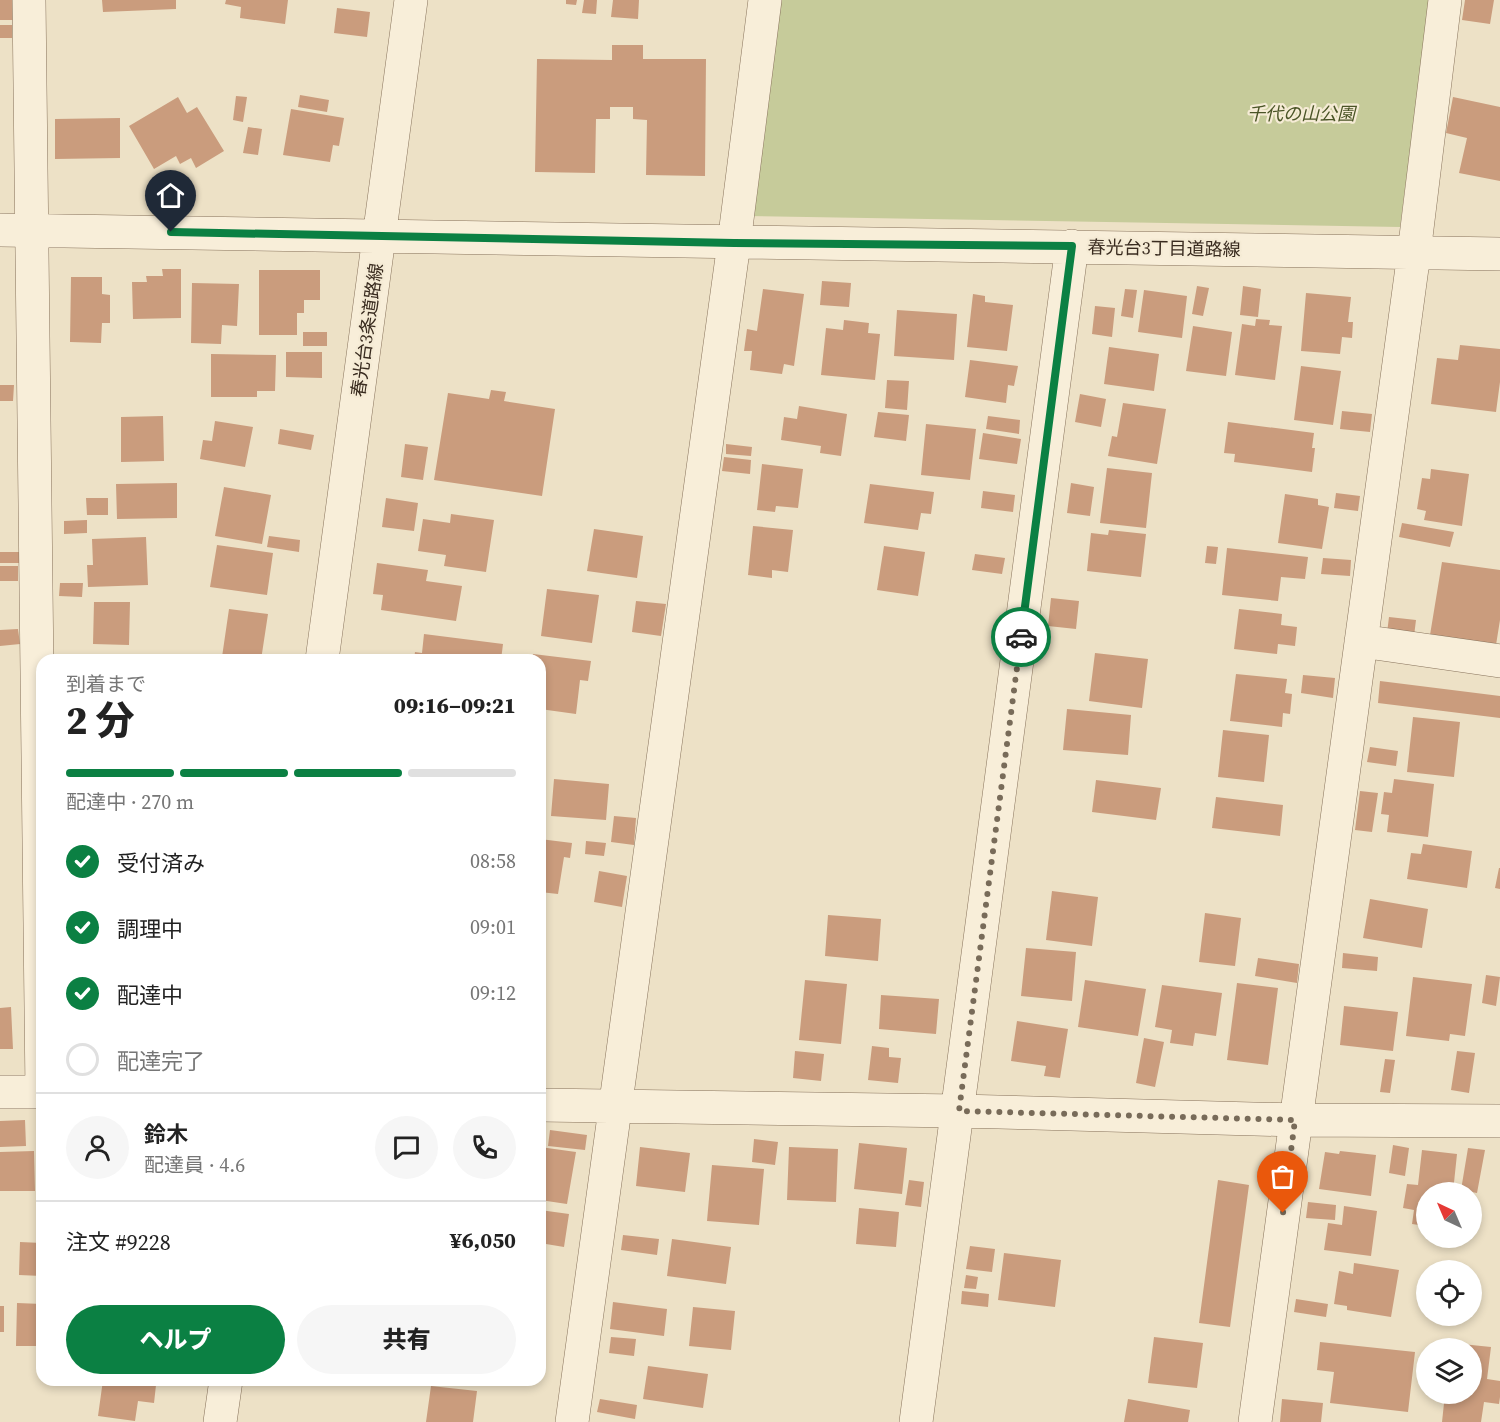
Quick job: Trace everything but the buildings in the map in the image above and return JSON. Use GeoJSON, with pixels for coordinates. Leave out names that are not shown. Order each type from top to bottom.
{"type":"FeatureCollection","features":[{"type":"Feature","properties":{"kind":"street"},"geometry":{"type":"LineString","coordinates":[[29,0],[16,230],[36,893]]}},
{"type":"Feature","properties":{"kind":"street","name":"春光台3条道路線"},"geometry":{"type":"LineString","coordinates":[[323,654],[411,0]]}},
{"type":"Feature","properties":{"kind":"street"},"geometry":{"type":"LineString","coordinates":[[572,1422],[734,243],[765,0]]}},
{"type":"Feature","properties":{"kind":"street"},"geometry":{"type":"LineString","coordinates":[[1255,1422],[1414,253],[1446,0]]}},
{"type":"Feature","properties":{"kind":"street","name":"春光台3丁目道路線"},"geometry":{"type":"LineString","coordinates":[[16,230],[1500,254]]}},
{"type":"Feature","properties":{"kind":"street"},"geometry":{"type":"LineString","coordinates":[[916,1422],[1072,246]]}},
{"type":"Feature","properties":{"kind":"street"},"geometry":{"type":"LineString","coordinates":[[1361,641],[1500,661]]}},
{"type":"Feature","properties":{"kind":"street"},"geometry":{"type":"LineString","coordinates":[[0,1092],[36,1092]]}},
{"type":"Feature","properties":{"kind":"street"},"geometry":{"type":"LineString","coordinates":[[546,1105],[959,1111],[1295,1120],[1500,1121]]}},
{"type":"Feature","properties":{"kind":"street"},"geometry":{"type":"LineString","coordinates":[[220,1422],[225,1386]]}},
{"type":"Feature","properties":{"kind":"green space","name":"千代の山公園"},"geometry":{"type":"Polygon","coordinates":[[[776,0],[1430,0],[1400,227],[746,216],[776,0]]]}},
{"type":"Feature","properties":{"kind":"way so far"},"geometry":{"type":"LineString","coordinates":[[1021,637],[959,1111],[1295,1120],[1283,1213]]}},
{"type":"Feature","properties":{"kind":"route"},"geometry":{"type":"LineString","coordinates":[[171,232],[734,243],[1072,246],[1021,637]]}}]}
